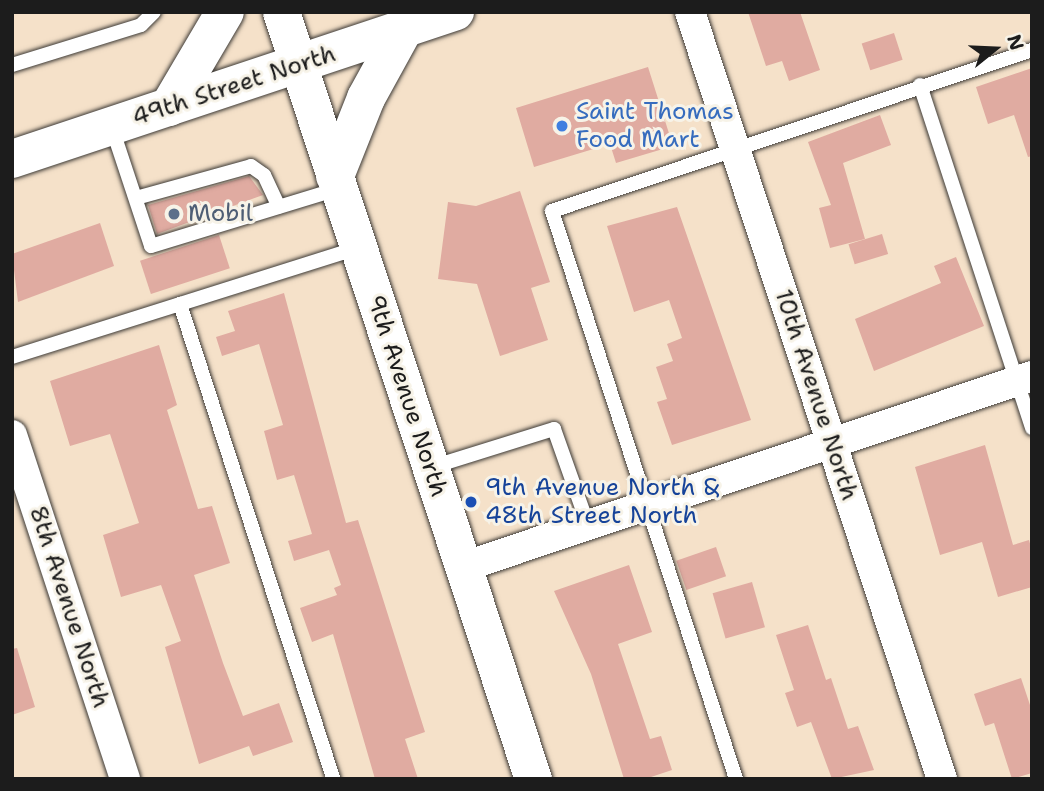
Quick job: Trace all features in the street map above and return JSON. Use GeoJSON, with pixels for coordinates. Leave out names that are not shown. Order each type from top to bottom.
{"type":"FeatureCollection","features":[{"type":"Feature","properties":{"kind":"main road"},"geometry":{"type":"LineString","coordinates":[[169,107],[225,12]]}},
{"type":"Feature","properties":{"kind":"main road","name":"49th Street North"},"geometry":{"type":"LineString","coordinates":[[12,159],[298,64],[389,21],[455,12]]}},
{"type":"Feature","properties":{"kind":"main road"},"geometry":{"type":"LineString","coordinates":[[337,183],[389,21]]}},
{"type":"Feature","properties":{"kind":"street","name":"9th Avenue North"},"geometry":{"type":"LineString","coordinates":[[281,12],[533,779]]}},
{"type":"Feature","properties":{"kind":"street","name":"10th Avenue North"},"geometry":{"type":"LineString","coordinates":[[690,12],[942,779]]}},
{"type":"Feature","properties":{"kind":"street"},"geometry":{"type":"LineString","coordinates":[[463,567],[1024,379]]}},
{"type":"Feature","properties":{"kind":"street","name":"8th Avenue North"},"geometry":{"type":"LineString","coordinates":[[12,435],[125,779]]}},
{"type":"Feature","properties":{"kind":"lane"},"geometry":{"type":"LineString","coordinates":[[12,65],[141,25],[153,12]]}},
{"type":"Feature","properties":{"kind":"lane"},"geometry":{"type":"LineString","coordinates":[[736,779],[552,211],[734,147],[1032,50]]}},
{"type":"Feature","properties":{"kind":"lane"},"geometry":{"type":"LineString","coordinates":[[920,85],[1024,379],[1032,428]]}},
{"type":"Feature","properties":{"kind":"lane"},"geometry":{"type":"LineString","coordinates":[[111,127],[151,246],[279,207],[337,183]]}},
{"type":"Feature","properties":{"kind":"lane"},"geometry":{"type":"LineString","coordinates":[[136,198],[251,166],[264,175],[279,207]]}},
{"type":"Feature","properties":{"kind":"lane"},"geometry":{"type":"LineString","coordinates":[[12,357],[358,248]]}},
{"type":"Feature","properties":{"kind":"lane"},"geometry":{"type":"LineString","coordinates":[[180,304],[333,779]]}},
{"type":"Feature","properties":{"kind":"lane"},"geometry":{"type":"LineString","coordinates":[[430,467],[554,429],[589,525]]}},
{"type":"Feature","properties":{"kind":"building"},"geometry":{"type":"Polygon","coordinates":[[[748,12],[800,12],[820,70],[789,81],[782,61],[766,66],[748,12]]]}},
{"type":"Feature","properties":{"kind":"building"},"geometry":{"type":"Polygon","coordinates":[[[894,33],[903,60],[870,70],[862,44],[894,33]]]}},
{"type":"Feature","properties":{"kind":"building"},"geometry":{"type":"Polygon","coordinates":[[[648,67],[673,146],[616,163],[610,144],[534,167],[516,108],[648,67]]]}},
{"type":"Feature","properties":{"kind":"building"},"geometry":{"type":"Polygon","coordinates":[[[1032,68],[1032,156],[1028,157],[1014,115],[988,124],[976,87],[1032,68]]]}},
{"type":"Feature","properties":{"kind":"building"},"geometry":{"type":"Polygon","coordinates":[[[880,115],[891,145],[843,163],[865,239],[830,248],[819,208],[831,205],[808,142],[880,115]]]}},
{"type":"Feature","properties":{"kind":"building","name":"Mobil"},"geometry":{"type":"Polygon","coordinates":[[[249,176],[263,195],[157,234],[148,205],[249,176]]]}},
{"type":"Feature","properties":{"kind":"building"},"geometry":{"type":"Polygon","coordinates":[[[520,191],[550,282],[531,288],[548,340],[500,356],[477,284],[438,279],[448,202],[476,206],[520,191]]]}},
{"type":"Feature","properties":{"kind":"building"},"geometry":{"type":"Polygon","coordinates":[[[677,207],[751,420],[672,445],[657,402],[667,399],[656,367],[673,361],[667,344],[682,338],[669,300],[634,312],[607,226],[677,207]]]}},
{"type":"Feature","properties":{"kind":"building"},"geometry":{"type":"Polygon","coordinates":[[[100,223],[114,266],[18,302],[12,254],[100,223]]]}},
{"type":"Feature","properties":{"kind":"building"},"geometry":{"type":"Polygon","coordinates":[[[882,234],[888,254],[855,264],[849,244],[882,234]]]}},
{"type":"Feature","properties":{"kind":"building"},"geometry":{"type":"Polygon","coordinates":[[[219,235],[230,268],[151,294],[140,261],[219,235]]]}},
{"type":"Feature","properties":{"kind":"building"},"geometry":{"type":"Polygon","coordinates":[[[956,257],[984,326],[874,371],[855,319],[941,283],[934,266],[956,257]]]}},
{"type":"Feature","properties":{"kind":"building"},"geometry":{"type":"Polygon","coordinates":[[[284,293],[346,523],[358,520],[425,732],[405,739],[418,779],[375,779],[333,634],[312,642],[300,608],[337,595],[334,588],[341,585],[329,550],[294,561],[288,541],[312,534],[294,475],[277,480],[264,431],[283,425],[259,344],[222,356],[216,337],[235,331],[228,311],[284,293]]]}},
{"type":"Feature","properties":{"kind":"building"},"geometry":{"type":"Polygon","coordinates":[[[159,345],[177,405],[167,410],[198,509],[212,506],[230,563],[194,575],[223,663],[243,716],[279,703],[293,742],[253,756],[249,746],[199,764],[165,647],[181,641],[161,585],[121,597],[103,535],[139,523],[110,434],[70,446],[50,381],[159,345]]]}},
{"type":"Feature","properties":{"kind":"building"},"geometry":{"type":"Polygon","coordinates":[[[985,445],[1013,545],[1029,540],[1032,551],[1032,587],[998,597],[982,542],[940,555],[915,467],[985,445]]]}},
{"type":"Feature","properties":{"kind":"building"},"geometry":{"type":"Polygon","coordinates":[[[716,547],[726,576],[686,590],[676,561],[716,547]]]}},
{"type":"Feature","properties":{"kind":"building"},"geometry":{"type":"Polygon","coordinates":[[[629,565],[652,632],[618,644],[650,739],[661,736],[672,770],[645,779],[624,779],[591,674],[554,591],[629,565]]]}},
{"type":"Feature","properties":{"kind":"building"},"geometry":{"type":"Polygon","coordinates":[[[752,582],[765,627],[726,638],[713,593],[752,582]]]}},
{"type":"Feature","properties":{"kind":"building"},"geometry":{"type":"Polygon","coordinates":[[[808,625],[826,680],[831,678],[848,729],[858,726],[874,770],[832,779],[811,722],[797,727],[785,693],[794,690],[776,635],[808,625]]]}},
{"type":"Feature","properties":{"kind":"building"},"geometry":{"type":"Polygon","coordinates":[[[17,648],[35,707],[12,715],[12,649],[17,648]]]}},
{"type":"Feature","properties":{"kind":"building"},"geometry":{"type":"Polygon","coordinates":[[[1021,678],[1032,711],[1032,773],[1012,779],[994,723],[985,726],[974,694],[1021,678]]]}},
{"type":"Feature","properties":{"kind":"place","name":"Saint Thomas Food Mart"},"geometry":{"type":"Point","coordinates":[562,126]}},
{"type":"Feature","properties":{"kind":"place","name":"Mobil"},"geometry":{"type":"Point","coordinates":[174,214]}},
{"type":"Feature","properties":{"kind":"place","name":"9th Avenue North & 48th Street North"},"geometry":{"type":"Point","coordinates":[471,502]}}]}
